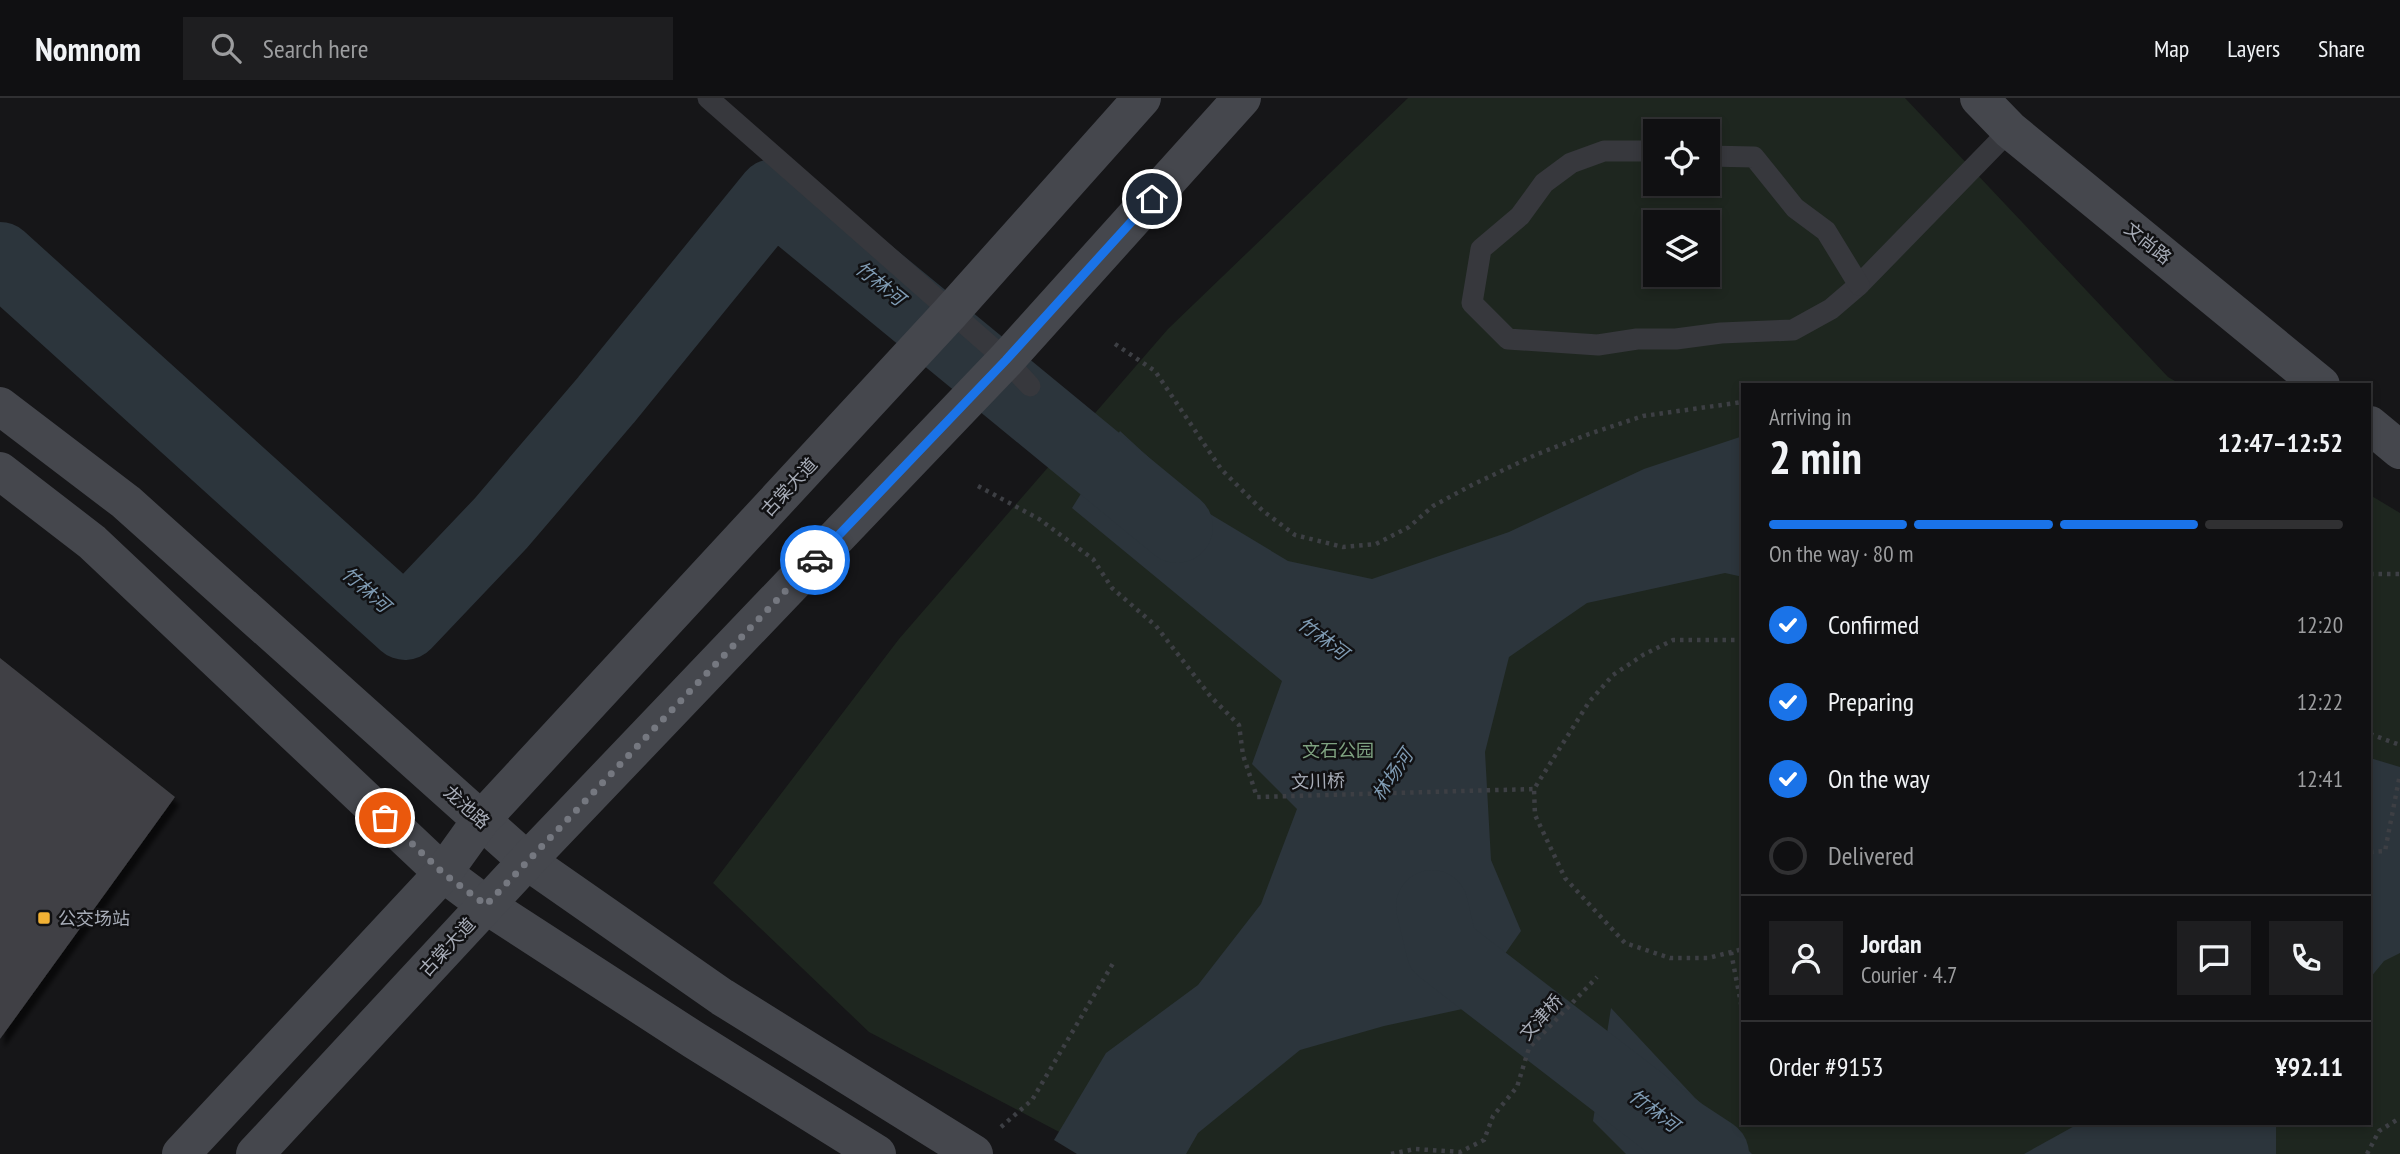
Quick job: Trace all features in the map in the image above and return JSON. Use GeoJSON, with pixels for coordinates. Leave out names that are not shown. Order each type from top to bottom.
{"type":"FeatureCollection","features":[{"type":"Feature","properties":{"kind":"main road","name":"古棠大道"},"geometry":{"type":"LineString","coordinates":[[181,1154],[443,873],[481,820],[951,312],[1142,98]]}},
{"type":"Feature","properties":{"kind":"main road","name":"古棠大道"},"geometry":{"type":"LineString","coordinates":[[255,1154],[527,861],[1018,373],[1242,98]]}},
{"type":"Feature","properties":{"kind":"main road","name":"文尚路"},"geometry":{"type":"LineString","coordinates":[[1979,98],[2010,130],[2319,383]]}},
{"type":"Feature","properties":{"kind":"main road","name":"龙池路"},"geometry":{"type":"LineString","coordinates":[[0,405],[126,502],[527,861],[722,996],[983,1144]]}},
{"type":"Feature","properties":{"kind":"main road"},"geometry":{"type":"LineString","coordinates":[[2371,426],[2400,450]]}},
{"type":"Feature","properties":{"kind":"main road"},"geometry":{"type":"LineString","coordinates":[[0,471],[92,542],[443,873],[486,905],[694,1040],[877,1154]]}},
{"type":"Feature","properties":{"kind":"lane"},"geometry":{"type":"LineString","coordinates":[[708,98],[1018,373]]}},
{"type":"Feature","properties":{"kind":"lane"},"geometry":{"type":"LineString","coordinates":[[1643,151],[1604,151],[1571,163],[1544,184],[1520,216],[1481,249],[1472,303],[1508,339],[1598,345],[1637,339],[1676,339],[1721,333],[1793,330],[1831,309],[1858,285],[2010,130]]}},
{"type":"Feature","properties":{"kind":"lane"},"geometry":{"type":"LineString","coordinates":[[1720,156],[1754,157],[1796,208],[1826,232],[1858,285]]}},
{"type":"Feature","properties":{"kind":"path"},"geometry":{"type":"LineString","coordinates":[[1115,344],[1155,372],[1221,469],[1262,512],[1296,535],[1343,547],[1376,544],[1409,527],[1433,506],[1472,485],[1535,455],[1589,434],[1643,416],[1741,402]]}},
{"type":"Feature","properties":{"kind":"path","name":"文川桥"},"geometry":{"type":"LineString","coordinates":[[978,486],[1039,519],[1093,559],[1112,588],[1156,626],[1211,697],[1238,725],[1243,755],[1257,797],[1534,789]]}},
{"type":"Feature","properties":{"kind":"path"},"geometry":{"type":"LineString","coordinates":[[2371,574],[2400,574]]}},
{"type":"Feature","properties":{"kind":"path"},"geometry":{"type":"LineString","coordinates":[[1741,640],[1673,640],[1643,655],[1613,675],[1589,702],[1534,789],[1535,815],[1565,878],[1625,943],[1670,958],[1708,958],[1741,950]]}},
{"type":"Feature","properties":{"kind":"path"},"geometry":{"type":"LineString","coordinates":[[2371,734],[2400,745]]}},
{"type":"Feature","properties":{"kind":"path"},"geometry":{"type":"LineString","coordinates":[[2371,852],[2385,851],[2400,774]]}},
{"type":"Feature","properties":{"kind":"path"},"geometry":{"type":"LineString","coordinates":[[1731,952],[1741,1004]]}},
{"type":"Feature","properties":{"kind":"path"},"geometry":{"type":"LineString","coordinates":[[983,1144],[1031,1100],[1115,960]]}},
{"type":"Feature","properties":{"kind":"path","name":"文津桥"},"geometry":{"type":"LineString","coordinates":[[1460,1153],[1484,1140],[1493,1116],[1517,1087],[1529,1048],[1597,977]]}},
{"type":"Feature","properties":{"kind":"path"},"geometry":{"type":"LineString","coordinates":[[2367,1154],[2379,1131],[2400,1118]]}},
{"type":"Feature","properties":{"kind":"path"},"geometry":{"type":"LineString","coordinates":[[1391,1154],[1415,1149],[1460,1153]]}},
{"type":"Feature","properties":{"kind":"green space","name":"文石公园"},"geometry":{"type":"Polygon","coordinates":[[[1408,98],[1905,98],[2168,377],[2178,383],[1741,383],[1741,1125],[2371,1125],[2371,496],[2400,513],[2400,1154],[1101,1154],[869,1032],[713,883],[899,639],[1168,329],[1408,98]]]}},
{"type":"Feature","properties":{"kind":"water","name":"林场河"},"geometry":{"type":"Polygon","coordinates":[[[1120,431],[1210,514],[1288,561],[1372,579],[1509,532],[1644,469],[1741,437],[1741,577],[1725,573],[1587,603],[1509,657],[1485,752],[1491,860],[1521,931],[1467,1008],[1384,1026],[1300,1050],[1198,1133],[1186,1154],[1077,1154],[1054,1140],[1106,1053],[1198,985],[1261,904],[1297,809],[1252,764],[1282,681],[1072,508],[1120,431]]]}},
{"type":"Feature","properties":{"kind":"water"},"geometry":{"type":"Polygon","coordinates":[[[2371,758],[2400,767],[2400,953],[2384,961],[2371,977],[2371,758]]]}},
{"type":"Feature","properties":{"kind":"water"},"geometry":{"type":"Polygon","coordinates":[[[1611,1008],[1752,1154],[1626,1154],[1593,1121],[1611,1008]]]}},
{"type":"Feature","properties":{"kind":"water"},"geometry":{"type":"Polygon","coordinates":[[[2076,1125],[2276,1125],[2276,1154],[2024,1154],[2076,1125]]]}},
{"type":"Feature","properties":{"kind":"building","name":"公交场站"},"geometry":{"type":"Polygon","coordinates":[[[0,658],[175,797],[0,1039],[0,658]]]}},
{"type":"Feature","properties":{"kind":"waterway","name":"竹林河"},"geometry":{"type":"LineString","coordinates":[[0,258],[405,624],[501,523],[606,400],[773,195],[1177,527]]}},
{"type":"Feature","properties":{"kind":"waterway","name":"竹林河"},"geometry":{"type":"LineString","coordinates":[[1432,906],[1442,949],[1681,1133],[1713,1154]]}},
{"type":"Feature","properties":{"kind":"way so far"},"geometry":{"type":"LineString","coordinates":[[385,818],[443,873],[486,905],[815,560]]}},
{"type":"Feature","properties":{"kind":"place","name":"公交场站"},"geometry":{"type":"Point","coordinates":[44,918]}},
{"type":"Feature","properties":{"kind":"route"},"geometry":{"type":"LineString","coordinates":[[815,560],[1006,360],[1152,199]]}}]}
